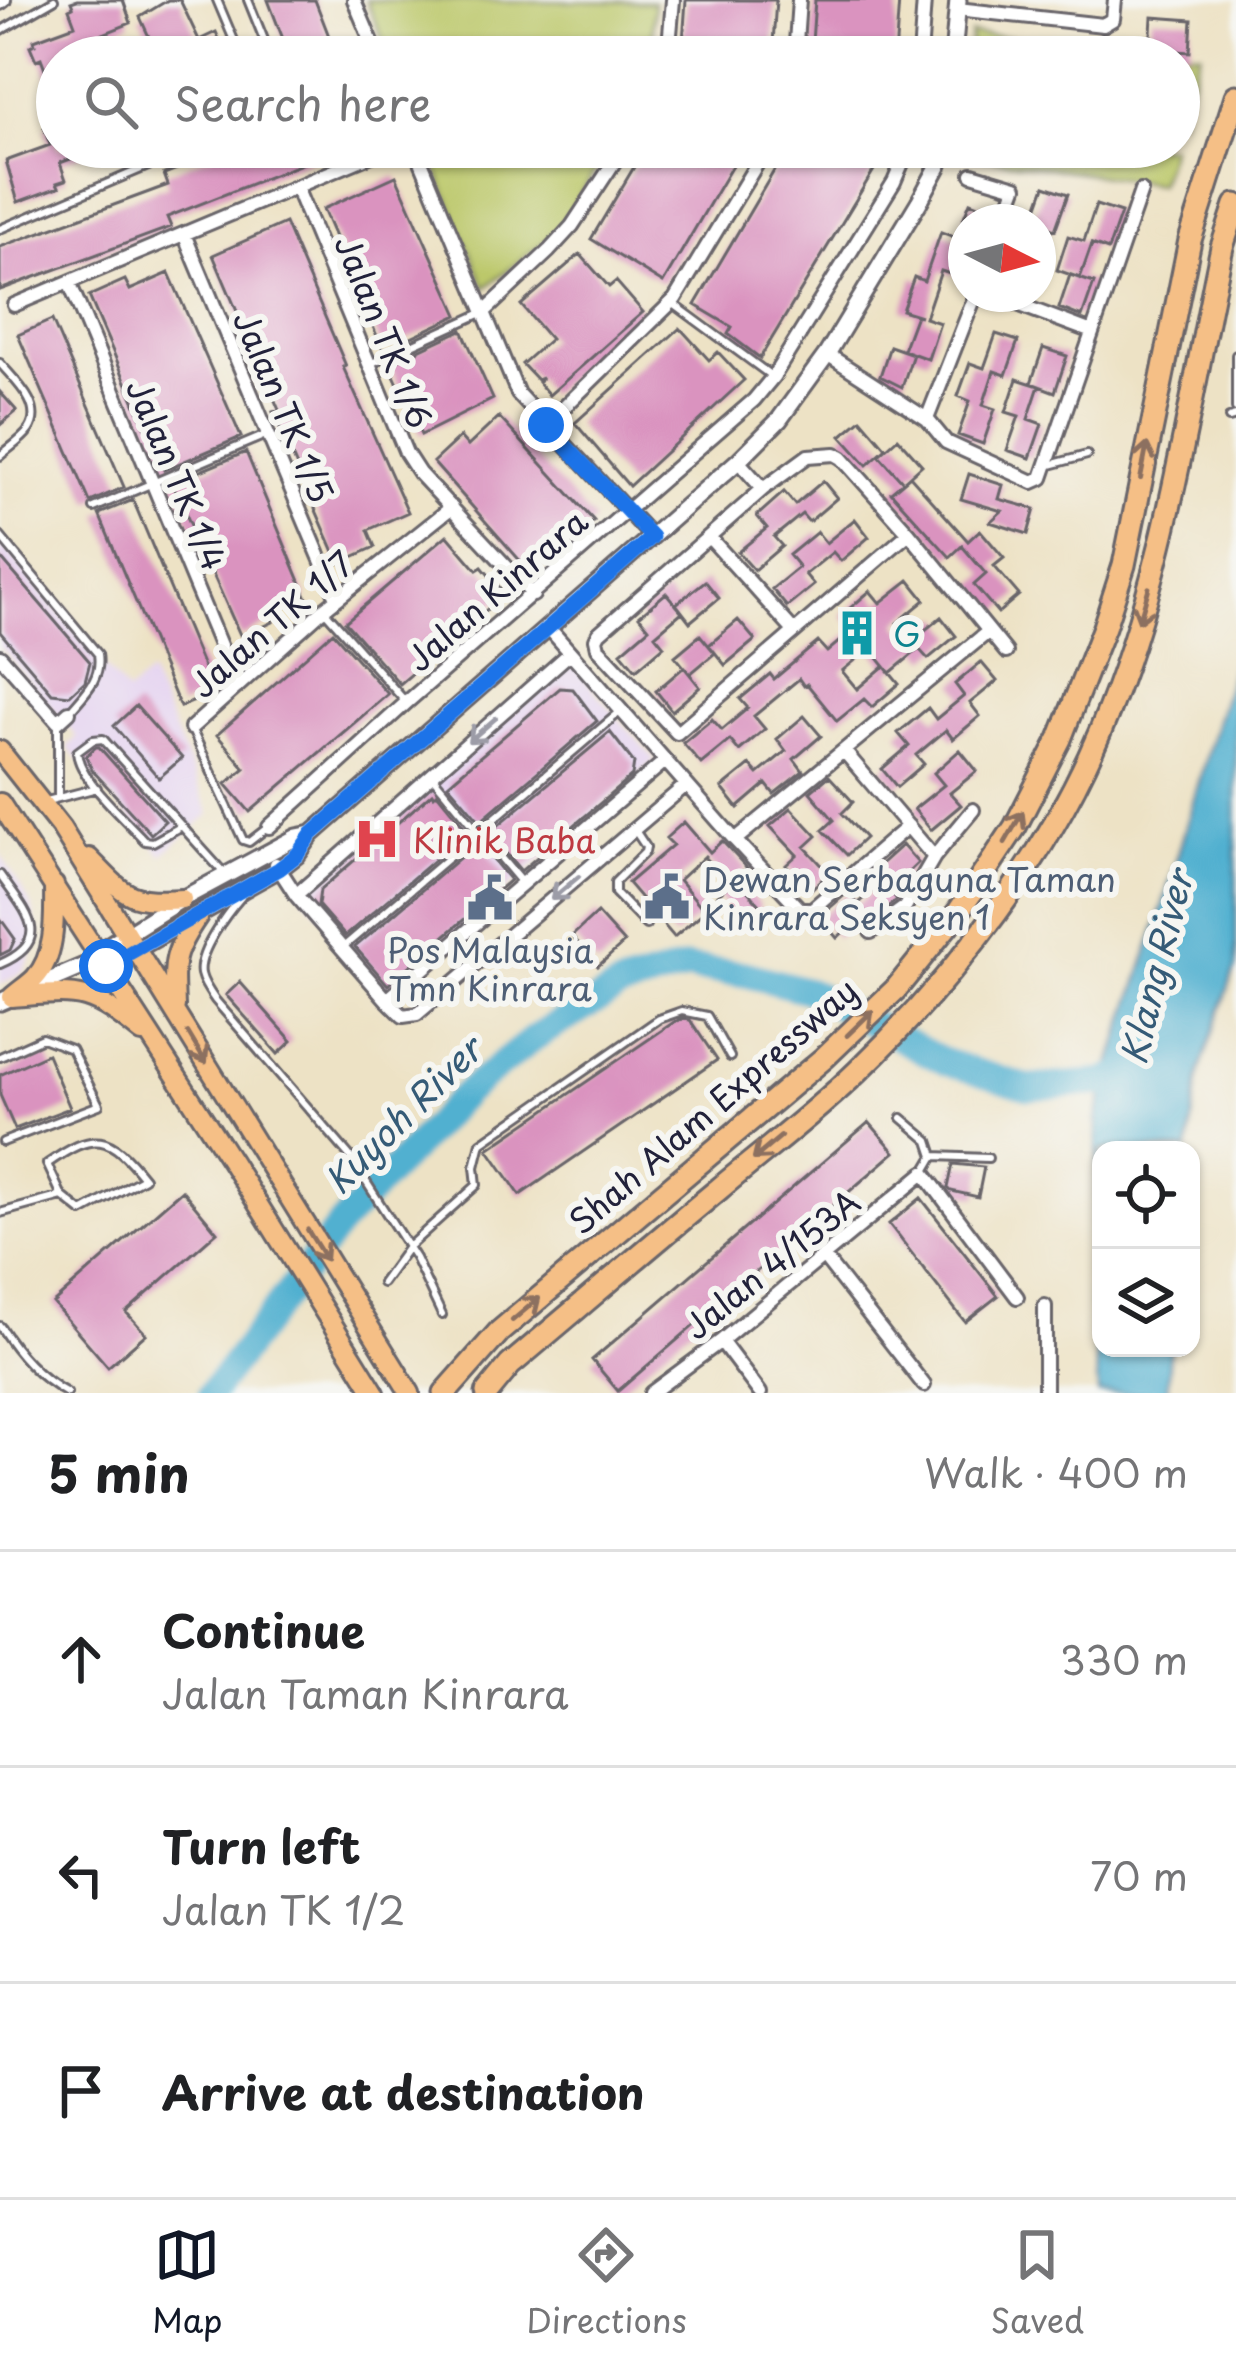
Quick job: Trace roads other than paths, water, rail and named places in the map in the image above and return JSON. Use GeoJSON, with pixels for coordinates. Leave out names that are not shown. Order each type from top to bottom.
{"type":"FeatureCollection","features":[{"type":"Feature","properties":{"kind":"highway","name":"Shah Alam Expressway"},"geometry":{"type":"LineString","coordinates":[[445,1393],[499,1332],[824,1058],[896,989],[959,911],[1015,827],[1060,739],[1124,565],[1190,239],[1236,96]]}},
{"type":"Feature","properties":{"kind":"highway","name":"Shah Alam Expressway"},"geometry":{"type":"LineString","coordinates":[[487,1393],[510,1365],[856,1073],[974,943],[1044,842],[1099,735],[1134,641],[1155,570],[1222,247],[1236,205]]}},
{"type":"Feature","properties":{"kind":"main road"},"geometry":{"type":"LineString","coordinates":[[0,751],[49,800],[61,828],[410,1393]]}},
{"type":"Feature","properties":{"kind":"main road"},"geometry":{"type":"LineString","coordinates":[[0,803],[375,1393]]}},
{"type":"Feature","properties":{"kind":"main road"},"geometry":{"type":"LineString","coordinates":[[61,828],[123,892],[139,900],[182,899]]}},
{"type":"Feature","properties":{"kind":"main road"},"geometry":{"type":"LineString","coordinates":[[6,999],[39,975],[50,949],[54,884]]}},
{"type":"Feature","properties":{"kind":"main road"},"geometry":{"type":"LineString","coordinates":[[175,1012],[177,947],[198,916]]}},
{"type":"Feature","properties":{"kind":"main road"},"geometry":{"type":"LineString","coordinates":[[6,999],[68,992],[92,997],[155,1043]]}},
{"type":"Feature","properties":{"kind":"street"},"geometry":{"type":"LineString","coordinates":[[354,0],[369,36]]}},
{"type":"Feature","properties":{"kind":"street"},"geometry":{"type":"LineString","coordinates":[[670,36],[673,0]]}},
{"type":"Feature","properties":{"kind":"street"},"geometry":{"type":"LineString","coordinates":[[796,36],[799,0]]}},
{"type":"Feature","properties":{"kind":"street"},"geometry":{"type":"LineString","coordinates":[[921,36],[924,0]]}},
{"type":"Feature","properties":{"kind":"street"},"geometry":{"type":"LineString","coordinates":[[955,36],[957,4],[1103,25],[1113,19],[1115,0]]}},
{"type":"Feature","properties":{"kind":"street"},"geometry":{"type":"LineString","coordinates":[[14,305],[341,168]]}},
{"type":"Feature","properties":{"kind":"street"},"geometry":{"type":"LineString","coordinates":[[424,168],[518,394],[652,537]]}},
{"type":"Feature","properties":{"kind":"street"},"geometry":{"type":"LineString","coordinates":[[484,311],[572,226],[610,168]]}},
{"type":"Feature","properties":{"kind":"street"},"geometry":{"type":"LineString","coordinates":[[546,425],[671,302],[754,168]]}},
{"type":"Feature","properties":{"kind":"street","name":"Jalan Kinrara"},"geometry":{"type":"LineString","coordinates":[[268,827],[754,400],[773,377],[900,168]]}},
{"type":"Feature","properties":{"kind":"street"},"geometry":{"type":"LineString","coordinates":[[6,999],[198,916],[297,855],[312,834],[779,420],[827,354],[937,168]]}},
{"type":"Feature","properties":{"kind":"street"},"geometry":{"type":"LineString","coordinates":[[972,174],[1016,187],[1010,204]]}},
{"type":"Feature","properties":{"kind":"street","name":"Jalan TK 1/6"},"geometry":{"type":"LineString","coordinates":[[296,187],[406,453],[532,595]]}},
{"type":"Feature","properties":{"kind":"street"},"geometry":{"type":"LineString","coordinates":[[827,354],[926,418],[946,442],[1033,482],[1042,478],[1141,191]]}},
{"type":"Feature","properties":{"kind":"street","name":"Jalan TK 1/5"},"geometry":{"type":"LineString","coordinates":[[184,234],[337,598]]}},
{"type":"Feature","properties":{"kind":"street","name":"Jalan TK 1/4"},"geometry":{"type":"LineString","coordinates":[[69,282],[237,686]]}},
{"type":"Feature","properties":{"kind":"street"},"geometry":{"type":"LineString","coordinates":[[926,418],[969,312]]}},
{"type":"Feature","properties":{"kind":"street"},"geometry":{"type":"LineString","coordinates":[[1039,312],[1092,332]]}},
{"type":"Feature","properties":{"kind":"street"},"geometry":{"type":"LineString","coordinates":[[909,533],[677,733],[598,648],[599,633],[763,489],[808,456],[835,454],[909,533],[1006,652]]}},
{"type":"Feature","properties":{"kind":"street"},"geometry":{"type":"LineString","coordinates":[[738,460],[763,489]]}},
{"type":"Feature","properties":{"kind":"street","name":"Jalan TK 1/7"},"geometry":{"type":"LineString","coordinates":[[191,728],[337,598],[452,508]]}},
{"type":"Feature","properties":{"kind":"street"},"geometry":{"type":"LineString","coordinates":[[709,537],[793,631]]}},
{"type":"Feature","properties":{"kind":"street"},"geometry":{"type":"LineString","coordinates":[[548,627],[800,909],[812,909],[908,826]]}},
{"type":"Feature","properties":{"kind":"street"},"geometry":{"type":"LineString","coordinates":[[735,840],[989,631]]}},
{"type":"Feature","properties":{"kind":"street"},"geometry":{"type":"LineString","coordinates":[[296,895],[570,653]]}},
{"type":"Feature","properties":{"kind":"street"},"geometry":{"type":"LineString","coordinates":[[0,656],[64,717]]}},
{"type":"Feature","properties":{"kind":"street"},"geometry":{"type":"LineString","coordinates":[[844,751],[934,857]]}},
{"type":"Feature","properties":{"kind":"street"},"geometry":{"type":"LineString","coordinates":[[387,1000],[664,761]]}},
{"type":"Feature","properties":{"kind":"street"},"geometry":{"type":"LineString","coordinates":[[269,853],[296,895],[387,1000],[403,1016],[417,1014],[686,785]]}},
{"type":"Feature","properties":{"kind":"street"},"geometry":{"type":"LineString","coordinates":[[871,932],[904,907],[934,857],[973,810]]}},
{"type":"Feature","properties":{"kind":"street"},"geometry":{"type":"LineString","coordinates":[[133,942],[182,899],[297,837],[312,834]]}},
{"type":"Feature","properties":{"kind":"street"},"geometry":{"type":"LineString","coordinates":[[924,1173],[1017,1297]]}},
{"type":"Feature","properties":{"kind":"street","name":"Jalan 4/153A"},"geometry":{"type":"LineString","coordinates":[[651,1393],[924,1173]]}},
{"type":"Feature","properties":{"kind":"street"},"geometry":{"type":"LineString","coordinates":[[823,1256],[924,1385]]}},
{"type":"Feature","properties":{"kind":"street"},"geometry":{"type":"LineString","coordinates":[[1041,1390],[1045,1306]]}},
{"type":"Feature","properties":{"kind":"street"},"geometry":{"type":"LineString","coordinates":[[721,1340],[760,1393]]}},
{"type":"Feature","properties":{"kind":"lane"},"geometry":{"type":"LineString","coordinates":[[0,31],[54,0]]}},
{"type":"Feature","properties":{"kind":"lane"},"geometry":{"type":"LineString","coordinates":[[217,0],[232,36]]}},
{"type":"Feature","properties":{"kind":"lane"},"geometry":{"type":"LineString","coordinates":[[248,0],[263,36]]}},
{"type":"Feature","properties":{"kind":"lane"},"geometry":{"type":"LineString","coordinates":[[0,229],[144,168]]}},
{"type":"Feature","properties":{"kind":"lane"},"geometry":{"type":"LineString","coordinates":[[671,302],[773,377]]}},
{"type":"Feature","properties":{"kind":"lane"},"geometry":{"type":"LineString","coordinates":[[369,364],[484,311]]}},
{"type":"Feature","properties":{"kind":"lane"},"geometry":{"type":"LineString","coordinates":[[1234,414],[1236,355]]}},
{"type":"Feature","properties":{"kind":"lane"},"geometry":{"type":"LineString","coordinates":[[0,363],[31,402],[34,415],[31,428],[0,456]]}},
{"type":"Feature","properties":{"kind":"lane"},"geometry":{"type":"LineString","coordinates":[[94,508],[268,434]]}},
{"type":"Feature","properties":{"kind":"lane"},"geometry":{"type":"LineString","coordinates":[[1048,466],[1087,455]]}},
{"type":"Feature","properties":{"kind":"lane"},"geometry":{"type":"LineString","coordinates":[[0,536],[98,654],[96,680],[64,717],[49,800],[97,788]]}},
{"type":"Feature","properties":{"kind":"lane"},"geometry":{"type":"LineString","coordinates":[[323,610],[406,703]]}},
{"type":"Feature","properties":{"kind":"lane"},"geometry":{"type":"LineString","coordinates":[[342,948],[621,711]]}},
{"type":"Feature","properties":{"kind":"lane","name":"Jalan TK 1/7"},"geometry":{"type":"LineString","coordinates":[[191,728],[243,840],[249,842],[268,827]]}},
{"type":"Feature","properties":{"kind":"lane"},"geometry":{"type":"LineString","coordinates":[[180,826],[153,842],[145,841],[97,788],[78,763],[77,752],[93,740],[104,739],[226,876]]}},
{"type":"Feature","properties":{"kind":"lane"},"geometry":{"type":"LineString","coordinates":[[431,775],[522,884]]}},
{"type":"Feature","properties":{"kind":"lane"},"geometry":{"type":"LineString","coordinates":[[634,829],[645,852],[615,882],[615,893],[646,925]]}},
{"type":"Feature","properties":{"kind":"lane"},"geometry":{"type":"LineString","coordinates":[[0,875],[27,914],[31,938],[26,950],[0,964]]}},
{"type":"Feature","properties":{"kind":"lane"},"geometry":{"type":"LineString","coordinates":[[251,886],[215,933],[200,971],[215,1000],[349,1155],[408,1247],[442,1315]]}},
{"type":"Feature","properties":{"kind":"lane"},"geometry":{"type":"LineString","coordinates":[[382,1283],[408,1247],[477,1185],[475,1167],[481,1143],[659,1019],[682,1011],[707,1016],[730,1057]]}},
{"type":"Feature","properties":{"kind":"lane"},"geometry":{"type":"LineString","coordinates":[[0,1057],[42,1039],[71,1049],[99,1106],[2,1143],[0,1132]]}},
{"type":"Feature","properties":{"kind":"lane"},"geometry":{"type":"LineString","coordinates":[[902,1118],[929,1141],[934,1156],[924,1173]]}},
{"type":"Feature","properties":{"kind":"lane"},"geometry":{"type":"LineString","coordinates":[[102,1140],[112,1144],[144,1178],[82,1212],[62,1196],[47,1164],[70,1147],[102,1140]]}},
{"type":"Feature","properties":{"kind":"lane"},"geometry":{"type":"LineString","coordinates":[[934,1156],[988,1158]]}},
{"type":"Feature","properties":{"kind":"lane"},"geometry":{"type":"LineString","coordinates":[[0,1214],[62,1196]]}},
{"type":"Feature","properties":{"kind":"lane"},"geometry":{"type":"LineString","coordinates":[[0,1326],[26,1362],[67,1393]]}},
{"type":"Feature","properties":{"kind":"water","name":"Klang River"},"geometry":{"type":"Polygon","coordinates":[[[1236,656],[1236,966],[1200,1070],[1189,1141],[1097,1141],[1105,1082],[1236,656]]]}},
{"type":"Feature","properties":{"kind":"water"},"geometry":{"type":"Polygon","coordinates":[[[1092,1238],[1092,1308],[1089,1266],[1092,1238]]]}},
{"type":"Feature","properties":{"kind":"water"},"geometry":{"type":"Polygon","coordinates":[[[1095,1357],[1169,1357],[1167,1393],[1098,1393],[1095,1357]]]}},
{"type":"Feature","properties":{"kind":"waterway","name":"Kuyoh River"},"geometry":{"type":"LineString","coordinates":[[211,1393],[338,1227],[465,1093],[534,1038],[619,988],[687,968],[745,974],[809,991],[945,1062],[1029,1088],[1105,1082],[1137,1065]]}},
{"type":"Feature","properties":{"kind":"place","name":"G"},"geometry":{"type":"Point","coordinates":[857,633]}},
{"type":"Feature","properties":{"kind":"place","name":"Klinik Baba"},"geometry":{"type":"Point","coordinates":[377,839]}},
{"type":"Feature","properties":{"kind":"place","name":"Dewan Serbaguna Taman Kinrara Seksyen 1"},"geometry":{"type":"Point","coordinates":[667,897]}},
{"type":"Feature","properties":{"kind":"place","name":"Pos Malaysia Tmn Kinrara"},"geometry":{"type":"Point","coordinates":[490,898]}}]}
